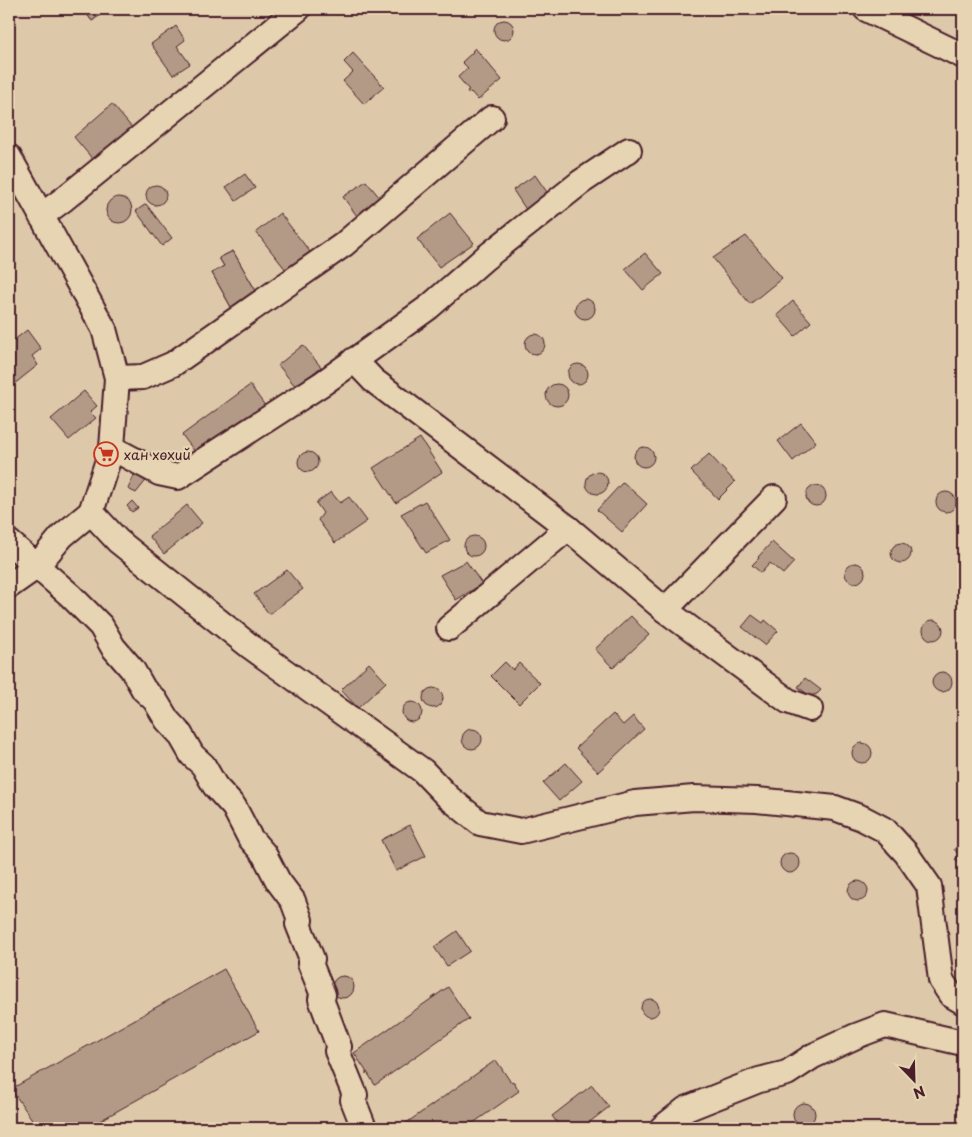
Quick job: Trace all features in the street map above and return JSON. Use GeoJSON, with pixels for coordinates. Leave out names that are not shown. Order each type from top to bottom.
{"type":"FeatureCollection","features":[{"type":"Feature","properties":{"kind":"street"},"geometry":{"type":"LineString","coordinates":[[41,216],[298,9]]}},
{"type":"Feature","properties":{"kind":"street"},"geometry":{"type":"LineString","coordinates":[[866,9],[963,56]]}},
{"type":"Feature","properties":{"kind":"street"},"geometry":{"type":"LineString","coordinates":[[117,378],[144,376],[173,364],[343,245],[492,118]]}},
{"type":"Feature","properties":{"kind":"street"},"geometry":{"type":"LineString","coordinates":[[112,448],[159,473],[178,477],[323,383],[430,307],[484,258],[581,182],[629,150]]}},
{"type":"Feature","properties":{"kind":"street"},"geometry":{"type":"LineString","coordinates":[[9,157],[104,329],[117,378],[112,448],[91,512],[62,536],[36,567],[9,586]]}},
{"type":"Feature","properties":{"kind":"street"},"geometry":{"type":"LineString","coordinates":[[354,360],[373,380],[568,528],[665,610],[788,701],[810,709]]}},
{"type":"Feature","properties":{"kind":"street"},"geometry":{"type":"LineString","coordinates":[[665,610],[774,498]]}},
{"type":"Feature","properties":{"kind":"street"},"geometry":{"type":"LineString","coordinates":[[91,512],[118,541],[259,653],[423,771],[448,797],[480,823],[521,831],[635,803],[694,798],[757,800],[834,808],[862,818],[885,830],[906,853],[929,886],[941,980],[950,995],[963,1002]]}},
{"type":"Feature","properties":{"kind":"street"},"geometry":{"type":"LineString","coordinates":[[449,628],[568,528]]}},
{"type":"Feature","properties":{"kind":"street"},"geometry":{"type":"LineString","coordinates":[[9,542],[36,567],[70,594],[101,626],[113,647],[132,669],[144,690],[155,700],[167,720],[180,734],[192,755],[203,765],[215,786],[234,807],[250,838],[264,854],[278,881],[293,901],[300,920],[298,924],[312,959],[310,963],[322,995],[321,1000],[339,1047],[338,1051],[355,1095],[353,1100],[364,1128]]}},
{"type":"Feature","properties":{"kind":"street"},"geometry":{"type":"LineString","coordinates":[[662,1128],[686,1109],[759,1080],[788,1073],[813,1056],[885,1025],[963,1042]]}},
{"type":"Feature","properties":{"kind":"building"},"geometry":{"type":"Polygon","coordinates":[[[83,9],[108,9],[92,21],[83,9]]]}},
{"type":"Feature","properties":{"kind":"building"},"geometry":{"type":"Polygon","coordinates":[[[83,9],[108,9],[92,21],[83,9]]]}},
{"type":"Feature","properties":{"kind":"building"},"geometry":{"type":"Polygon","coordinates":[[[504,20],[511,23],[514,30],[511,37],[504,40],[497,37],[494,30],[497,23],[504,20]]]}},
{"type":"Feature","properties":{"kind":"building"},"geometry":{"type":"Polygon","coordinates":[[[176,26],[185,40],[177,46],[190,64],[173,75],[151,44],[176,26]]]}},
{"type":"Feature","properties":{"kind":"building"},"geometry":{"type":"Polygon","coordinates":[[[475,48],[502,80],[478,100],[471,92],[469,94],[467,91],[469,90],[458,77],[468,68],[462,62],[475,48]]]}},
{"type":"Feature","properties":{"kind":"building"},"geometry":{"type":"Polygon","coordinates":[[[353,53],[384,87],[364,104],[343,81],[353,72],[344,62],[353,53]]]}},
{"type":"Feature","properties":{"kind":"building"},"geometry":{"type":"Polygon","coordinates":[[[112,104],[133,129],[95,162],[74,137],[112,104]]]}},
{"type":"Feature","properties":{"kind":"building"},"geometry":{"type":"Polygon","coordinates":[[[245,174],[255,188],[236,201],[226,187],[245,174]]]}},
{"type":"Feature","properties":{"kind":"building"},"geometry":{"type":"Polygon","coordinates":[[[535,175],[549,195],[527,211],[513,190],[535,175]]]}},
{"type":"Feature","properties":{"kind":"building"},"geometry":{"type":"Polygon","coordinates":[[[366,181],[380,198],[357,216],[343,197],[366,181]]]}},
{"type":"Feature","properties":{"kind":"building"},"geometry":{"type":"Polygon","coordinates":[[[156,185],[163,188],[166,195],[163,202],[156,205],[149,202],[146,195],[149,188],[156,185]]]}},
{"type":"Feature","properties":{"kind":"building"},"geometry":{"type":"Polygon","coordinates":[[[119,197],[128,201],[132,210],[128,219],[119,223],[110,219],[106,210],[110,201],[119,197]]]}},
{"type":"Feature","properties":{"kind":"building"},"geometry":{"type":"Polygon","coordinates":[[[146,204],[172,238],[162,246],[136,211],[146,204]]]}},
{"type":"Feature","properties":{"kind":"building"},"geometry":{"type":"Polygon","coordinates":[[[280,213],[310,252],[286,270],[256,232],[280,213]]]}},
{"type":"Feature","properties":{"kind":"building"},"geometry":{"type":"Polygon","coordinates":[[[450,213],[474,243],[439,267],[417,239],[450,213]]]}},
{"type":"Feature","properties":{"kind":"building"},"geometry":{"type":"Polygon","coordinates":[[[746,236],[782,278],[750,304],[713,258],[746,236]]]}},
{"type":"Feature","properties":{"kind":"building"},"geometry":{"type":"Polygon","coordinates":[[[233,251],[257,293],[231,307],[212,273],[224,266],[219,258],[233,251]]]}},
{"type":"Feature","properties":{"kind":"building"},"geometry":{"type":"Polygon","coordinates":[[[233,251],[257,293],[231,307],[212,273],[224,266],[219,258],[233,251]]]}},
{"type":"Feature","properties":{"kind":"building"},"geometry":{"type":"Polygon","coordinates":[[[645,253],[663,274],[643,290],[625,269],[645,253]]]}},
{"type":"Feature","properties":{"kind":"building"},"geometry":{"type":"Polygon","coordinates":[[[585,299],[592,302],[595,309],[592,316],[585,319],[578,316],[575,309],[578,302],[585,299]]]}},
{"type":"Feature","properties":{"kind":"building"},"geometry":{"type":"Polygon","coordinates":[[[793,301],[811,322],[795,336],[777,315],[793,301]]]}},
{"type":"Feature","properties":{"kind":"building"},"geometry":{"type":"Polygon","coordinates":[[[27,330],[41,349],[32,356],[38,365],[13,385],[9,382],[9,344],[27,330]]]}},
{"type":"Feature","properties":{"kind":"building"},"geometry":{"type":"Polygon","coordinates":[[[535,334],[542,337],[545,344],[542,351],[535,354],[528,351],[525,344],[528,337],[535,334]]]}},
{"type":"Feature","properties":{"kind":"building"},"geometry":{"type":"Polygon","coordinates":[[[303,345],[321,367],[296,387],[278,365],[303,345]]]}},
{"type":"Feature","properties":{"kind":"building"},"geometry":{"type":"Polygon","coordinates":[[[578,364],[585,367],[588,374],[585,381],[578,384],[571,381],[568,374],[571,367],[578,364]]]}},
{"type":"Feature","properties":{"kind":"building"},"geometry":{"type":"Polygon","coordinates":[[[557,384],[565,387],[568,395],[565,403],[557,406],[549,403],[546,395],[549,387],[557,384]]]}},
{"type":"Feature","properties":{"kind":"building"},"geometry":{"type":"Polygon","coordinates":[[[250,385],[266,407],[199,457],[182,435],[250,385]]]}},
{"type":"Feature","properties":{"kind":"building"},"geometry":{"type":"Polygon","coordinates":[[[84,391],[97,406],[90,412],[96,418],[69,440],[51,419],[84,391]]]}},
{"type":"Feature","properties":{"kind":"building"},"geometry":{"type":"Polygon","coordinates":[[[801,423],[816,442],[793,461],[778,441],[801,423]]]}},
{"type":"Feature","properties":{"kind":"building"},"geometry":{"type":"Polygon","coordinates":[[[420,438],[442,472],[396,503],[373,468],[420,438]]]}},
{"type":"Feature","properties":{"kind":"building"},"geometry":{"type":"Polygon","coordinates":[[[644,447],[651,450],[654,457],[651,464],[644,467],[637,464],[634,457],[637,450],[644,447]]]}},
{"type":"Feature","properties":{"kind":"building"},"geometry":{"type":"Polygon","coordinates":[[[308,452],[315,455],[318,462],[315,469],[308,472],[301,469],[298,462],[301,455],[308,452]]]}},
{"type":"Feature","properties":{"kind":"building"},"geometry":{"type":"Polygon","coordinates":[[[709,454],[735,482],[718,499],[691,471],[709,454]]]}},
{"type":"Feature","properties":{"kind":"building"},"geometry":{"type":"Polygon","coordinates":[[[136,471],[148,478],[136,493],[128,489],[136,471]]]}},
{"type":"Feature","properties":{"kind":"building"},"geometry":{"type":"Polygon","coordinates":[[[597,472],[605,475],[608,483],[605,491],[597,494],[589,491],[586,483],[589,475],[597,472]]]}},
{"type":"Feature","properties":{"kind":"building"},"geometry":{"type":"Polygon","coordinates":[[[623,482],[647,504],[622,532],[597,510],[623,482]]]}},
{"type":"Feature","properties":{"kind":"building"},"geometry":{"type":"Polygon","coordinates":[[[816,486],[823,489],[826,496],[823,503],[816,506],[809,503],[806,496],[809,489],[816,486]]]}},
{"type":"Feature","properties":{"kind":"building"},"geometry":{"type":"Polygon","coordinates":[[[331,492],[340,503],[349,497],[367,521],[335,543],[318,520],[323,513],[316,503],[331,492]]]}},
{"type":"Feature","properties":{"kind":"building"},"geometry":{"type":"Polygon","coordinates":[[[946,492],[953,495],[956,502],[953,509],[946,512],[939,509],[936,502],[939,495],[946,492]]]}},
{"type":"Feature","properties":{"kind":"building"},"geometry":{"type":"Polygon","coordinates":[[[132,501],[138,508],[132,512],[127,506],[132,501]]]}},
{"type":"Feature","properties":{"kind":"building"},"geometry":{"type":"Polygon","coordinates":[[[425,501],[450,540],[426,553],[401,514],[425,501]]]}},
{"type":"Feature","properties":{"kind":"building"},"geometry":{"type":"Polygon","coordinates":[[[187,505],[202,523],[164,554],[149,536],[187,505]]]}},
{"type":"Feature","properties":{"kind":"building"},"geometry":{"type":"Polygon","coordinates":[[[474,536],[481,539],[484,546],[481,553],[474,556],[467,553],[464,546],[467,539],[474,536]]]}},
{"type":"Feature","properties":{"kind":"building"},"geometry":{"type":"Polygon","coordinates":[[[772,542],[794,562],[783,574],[770,563],[761,573],[752,565],[772,542]]]}},
{"type":"Feature","properties":{"kind":"building"},"geometry":{"type":"Polygon","coordinates":[[[901,543],[908,546],[911,553],[908,560],[901,563],[894,560],[891,553],[894,546],[901,543]]]}},
{"type":"Feature","properties":{"kind":"building"},"geometry":{"type":"Polygon","coordinates":[[[466,561],[482,584],[456,600],[440,575],[466,561]]]}},
{"type":"Feature","properties":{"kind":"building"},"geometry":{"type":"Polygon","coordinates":[[[855,563],[862,566],[865,573],[862,580],[855,583],[848,580],[845,573],[848,566],[855,563]]]}},
{"type":"Feature","properties":{"kind":"building"},"geometry":{"type":"Polygon","coordinates":[[[287,570],[303,589],[269,614],[254,594],[287,570]]]}},
{"type":"Feature","properties":{"kind":"building"},"geometry":{"type":"Polygon","coordinates":[[[752,615],[763,623],[765,620],[778,631],[765,645],[742,627],[752,615]]]}},
{"type":"Feature","properties":{"kind":"building"},"geometry":{"type":"Polygon","coordinates":[[[631,616],[649,635],[613,668],[595,649],[631,616]]]}},
{"type":"Feature","properties":{"kind":"building"},"geometry":{"type":"Polygon","coordinates":[[[933,620],[940,623],[943,630],[940,637],[933,640],[926,637],[923,630],[926,623],[933,620]]]}},
{"type":"Feature","properties":{"kind":"building"},"geometry":{"type":"Polygon","coordinates":[[[505,662],[513,670],[519,663],[540,683],[519,704],[491,676],[505,662]]]}},
{"type":"Feature","properties":{"kind":"building"},"geometry":{"type":"Polygon","coordinates":[[[369,663],[386,682],[358,708],[341,690],[369,663]]]}},
{"type":"Feature","properties":{"kind":"building"},"geometry":{"type":"Polygon","coordinates":[[[942,672],[949,675],[952,682],[949,689],[942,692],[935,689],[932,682],[935,675],[942,672]]]}},
{"type":"Feature","properties":{"kind":"building"},"geometry":{"type":"Polygon","coordinates":[[[805,678],[821,690],[817,694],[810,696],[798,687],[805,678]]]}},
{"type":"Feature","properties":{"kind":"building"},"geometry":{"type":"Polygon","coordinates":[[[429,688],[437,688],[443,694],[443,702],[437,708],[429,708],[423,702],[423,694],[429,688]]]}},
{"type":"Feature","properties":{"kind":"building"},"geometry":{"type":"Polygon","coordinates":[[[408,702],[416,702],[422,708],[422,716],[416,722],[408,722],[402,716],[402,708],[408,702]]]}},
{"type":"Feature","properties":{"kind":"building"},"geometry":{"type":"Polygon","coordinates":[[[613,714],[623,725],[633,716],[644,729],[598,772],[576,748],[613,714]]]}},
{"type":"Feature","properties":{"kind":"building"},"geometry":{"type":"Polygon","coordinates":[[[472,729],[479,732],[482,739],[479,746],[472,749],[465,746],[462,739],[465,732],[472,729]]]}},
{"type":"Feature","properties":{"kind":"building"},"geometry":{"type":"Polygon","coordinates":[[[862,743],[869,746],[872,753],[869,760],[862,763],[855,760],[852,753],[855,746],[862,743]]]}},
{"type":"Feature","properties":{"kind":"building"},"geometry":{"type":"Polygon","coordinates":[[[566,763],[582,781],[559,801],[543,783],[566,763]]]}},
{"type":"Feature","properties":{"kind":"building"},"geometry":{"type":"Polygon","coordinates":[[[410,825],[426,856],[396,871],[381,840],[410,825]]]}},
{"type":"Feature","properties":{"kind":"building"},"geometry":{"type":"Polygon","coordinates":[[[959,845],[963,848],[963,868],[955,859],[959,855],[954,849],[959,845]]]}},
{"type":"Feature","properties":{"kind":"building"},"geometry":{"type":"Polygon","coordinates":[[[790,853],[797,856],[800,863],[797,870],[790,873],[783,870],[780,863],[783,856],[790,853]]]}},
{"type":"Feature","properties":{"kind":"building"},"geometry":{"type":"Polygon","coordinates":[[[858,881],[865,884],[868,891],[865,898],[858,901],[851,898],[848,891],[851,884],[858,881]]]}},
{"type":"Feature","properties":{"kind":"building"},"geometry":{"type":"Polygon","coordinates":[[[457,931],[470,951],[447,966],[434,947],[457,931]]]}},
{"type":"Feature","properties":{"kind":"building"},"geometry":{"type":"Polygon","coordinates":[[[224,969],[259,1031],[87,1128],[38,1128],[11,1089],[224,969]]]}},
{"type":"Feature","properties":{"kind":"building"},"geometry":{"type":"Polygon","coordinates":[[[343,976],[351,979],[354,987],[351,995],[343,998],[335,995],[332,987],[335,979],[343,976]]]}},
{"type":"Feature","properties":{"kind":"building"},"geometry":{"type":"Polygon","coordinates":[[[448,987],[469,1019],[375,1085],[354,1053],[448,987]]]}},
{"type":"Feature","properties":{"kind":"building"},"geometry":{"type":"Polygon","coordinates":[[[646,999],[654,999],[659,1004],[657,1015],[646,1017],[641,1012],[641,1004],[646,999]]]}},
{"type":"Feature","properties":{"kind":"building"},"geometry":{"type":"Polygon","coordinates":[[[496,1060],[519,1091],[466,1128],[403,1128],[402,1126],[496,1060]]]}},
{"type":"Feature","properties":{"kind":"building"},"geometry":{"type":"Polygon","coordinates":[[[592,1085],[609,1107],[582,1128],[561,1128],[552,1116],[592,1085]]]}},
{"type":"Feature","properties":{"kind":"building"},"geometry":{"type":"Polygon","coordinates":[[[804,1103],[812,1106],[815,1114],[812,1122],[804,1125],[796,1122],[793,1114],[796,1106],[804,1103]]]}},
{"type":"Feature","properties":{"kind":"place","name":"хан хөхий"},"geometry":{"type":"Point","coordinates":[106,454]}}]}
